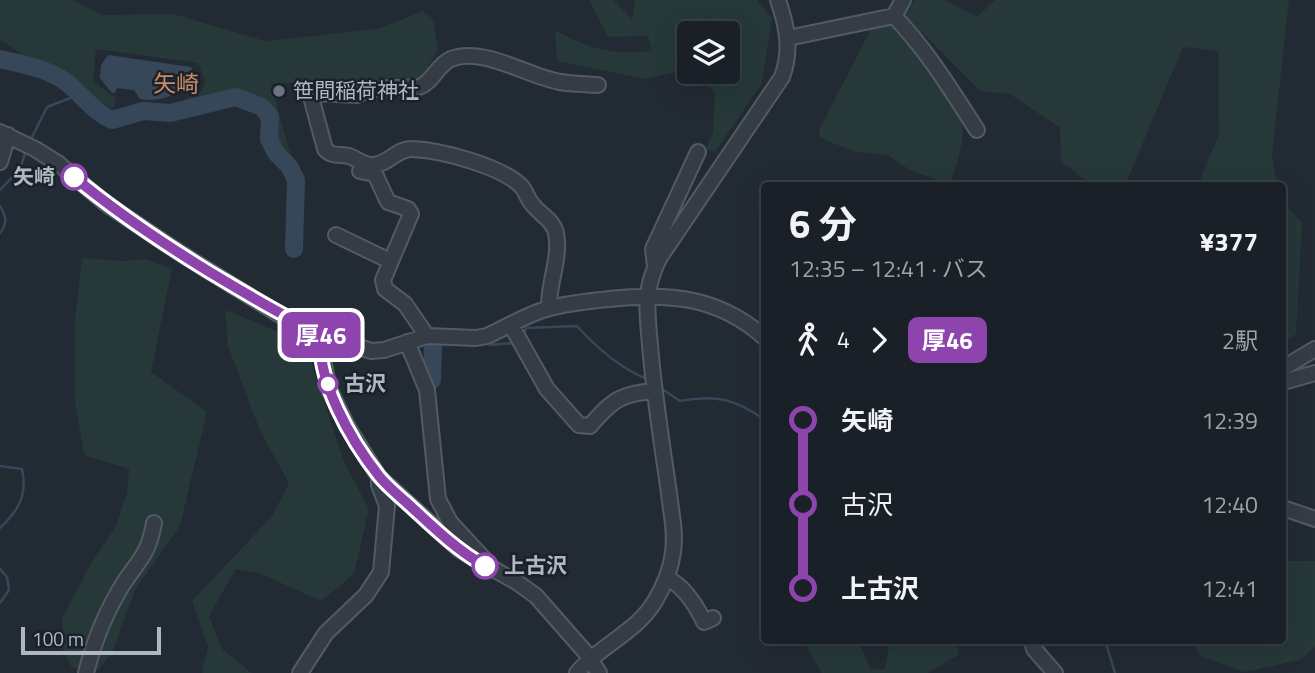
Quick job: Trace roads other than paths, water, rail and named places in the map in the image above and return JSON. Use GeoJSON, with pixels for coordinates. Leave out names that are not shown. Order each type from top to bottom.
{"type":"FeatureCollection","features":[{"type":"Feature","properties":{"kind":"street"},"geometry":{"type":"LineString","coordinates":[[577,673],[589,660],[627,632],[653,604],[667,578],[673,554],[674,522],[655,391],[646,295],[655,266],[782,77],[788,63],[789,38],[778,0]]}},
{"type":"Feature","properties":{"kind":"street"},"geometry":{"type":"LineString","coordinates":[[789,38],[894,16],[904,0]]}},
{"type":"Feature","properties":{"kind":"street"},"geometry":{"type":"LineString","coordinates":[[894,16],[911,34],[950,87],[977,130]]}},
{"type":"Feature","properties":{"kind":"street"},"geometry":{"type":"LineString","coordinates":[[549,308],[556,261],[556,232],[551,221],[532,204],[523,187],[507,175],[445,154],[409,148],[378,165],[370,166],[349,156],[334,156],[325,149],[311,97],[320,92],[357,95],[368,89],[419,87],[426,85],[449,60],[465,58],[487,58],[559,82],[592,83]]}},
{"type":"Feature","properties":{"kind":"street"},"geometry":{"type":"LineString","coordinates":[[0,162],[4,133],[59,164],[105,203],[285,318],[371,351],[384,350],[426,336],[476,338],[516,335],[549,308],[646,295],[693,299],[726,310],[761,334]]}},
{"type":"Feature","properties":{"kind":"street"},"geometry":{"type":"LineString","coordinates":[[655,266],[653,249],[698,152]]}},
{"type":"Feature","properties":{"kind":"street"},"geometry":{"type":"LineString","coordinates":[[356,161],[355,167],[361,172],[375,174],[388,202],[408,209],[411,214],[383,279],[385,289],[405,304],[426,336]]}},
{"type":"Feature","properties":{"kind":"street"},"geometry":{"type":"LineString","coordinates":[[336,235],[390,261]]}},
{"type":"Feature","properties":{"kind":"street"},"geometry":{"type":"LineString","coordinates":[[321,334],[320,345],[329,388],[347,426],[379,477],[460,550],[518,583],[543,603],[599,673]]}},
{"type":"Feature","properties":{"kind":"street"},"geometry":{"type":"LineString","coordinates":[[516,335],[547,390],[579,425],[590,426],[604,409],[623,395],[655,391]]}},
{"type":"Feature","properties":{"kind":"street"},"geometry":{"type":"LineString","coordinates":[[407,342],[427,390],[438,499],[450,522],[464,540],[482,555],[487,567]]}},
{"type":"Feature","properties":{"kind":"street"},"geometry":{"type":"LineString","coordinates":[[1286,366],[1315,349]]}},
{"type":"Feature","properties":{"kind":"street"},"geometry":{"type":"LineString","coordinates":[[1286,381],[1315,373]]}},
{"type":"Feature","properties":{"kind":"street"},"geometry":{"type":"LineString","coordinates":[[300,673],[326,634],[366,595],[381,572],[387,506],[379,485],[379,477]]}},
{"type":"Feature","properties":{"kind":"street"},"geometry":{"type":"LineString","coordinates":[[1286,509],[1315,519]]}},
{"type":"Feature","properties":{"kind":"street"},"geometry":{"type":"LineString","coordinates":[[86,673],[108,611],[146,553],[154,523]]}},
{"type":"Feature","properties":{"kind":"street"},"geometry":{"type":"LineString","coordinates":[[667,578],[677,584],[700,612],[704,622],[713,618]]}},
{"type":"Feature","properties":{"kind":"street"},"geometry":{"type":"LineString","coordinates":[[1033,644],[1034,649],[1055,673]]}},
{"type":"Feature","properties":{"kind":"water"},"geometry":{"type":"Polygon","coordinates":[[[108,55],[191,67],[195,74],[193,84],[155,100],[140,99],[134,90],[117,88],[115,93],[112,93],[100,78],[101,65],[108,55]]]}},
{"type":"Feature","properties":{"kind":"waterway"},"geometry":{"type":"LineString","coordinates":[[0,59],[57,76],[96,110],[112,120],[143,111],[170,113],[236,97],[262,107],[270,117],[269,139],[296,180],[294,249]]}},
{"type":"Feature","properties":{"kind":"waterway"},"geometry":{"type":"LineString","coordinates":[[30,141],[47,107],[78,95]]}},
{"type":"Feature","properties":{"kind":"waterway"},"geometry":{"type":"LineString","coordinates":[[0,190],[20,169],[26,150]]}},
{"type":"Feature","properties":{"kind":"waterway"},"geometry":{"type":"LineString","coordinates":[[0,206],[5,219],[0,233]]}},
{"type":"Feature","properties":{"kind":"waterway"},"geometry":{"type":"LineString","coordinates":[[522,337],[526,328],[577,326],[609,357],[647,379]]}},
{"type":"Feature","properties":{"kind":"waterway"},"geometry":{"type":"LineString","coordinates":[[490,345],[514,343]]}},
{"type":"Feature","properties":{"kind":"waterway"},"geometry":{"type":"LineString","coordinates":[[432,380],[433,344]]}},
{"type":"Feature","properties":{"kind":"waterway"},"geometry":{"type":"LineString","coordinates":[[662,389],[680,401],[704,398],[725,400],[761,418]]}},
{"type":"Feature","properties":{"kind":"waterway"},"geometry":{"type":"LineString","coordinates":[[0,466],[22,469],[24,478],[20,502],[0,528]]}},
{"type":"Feature","properties":{"kind":"waterway"},"geometry":{"type":"LineString","coordinates":[[0,569],[7,577],[9,590],[0,603]]}},
{"type":"Feature","properties":{"kind":"waterway"},"geometry":{"type":"LineString","coordinates":[[1042,644],[1048,655]]}},
{"type":"Feature","properties":{"kind":"waterway"},"geometry":{"type":"LineString","coordinates":[[1106,644],[1115,673]]}},
{"type":"Feature","properties":{"kind":"place","name":"笹間稲荷神社"},"geometry":{"type":"Point","coordinates":[279,91]}},
{"type":"Feature","properties":{"kind":"place","name":"矢崎"},"geometry":{"type":"Point","coordinates":[74,177]}},
{"type":"Feature","properties":{"kind":"place","name":"古沢"},"geometry":{"type":"Point","coordinates":[328,384]}},
{"type":"Feature","properties":{"kind":"place","name":"上古沢"},"geometry":{"type":"Point","coordinates":[485,566]}},
{"type":"Feature","properties":{"kind":"district","name":"矢崎"},"geometry":{"type":"Point","coordinates":[176,84]}}]}
